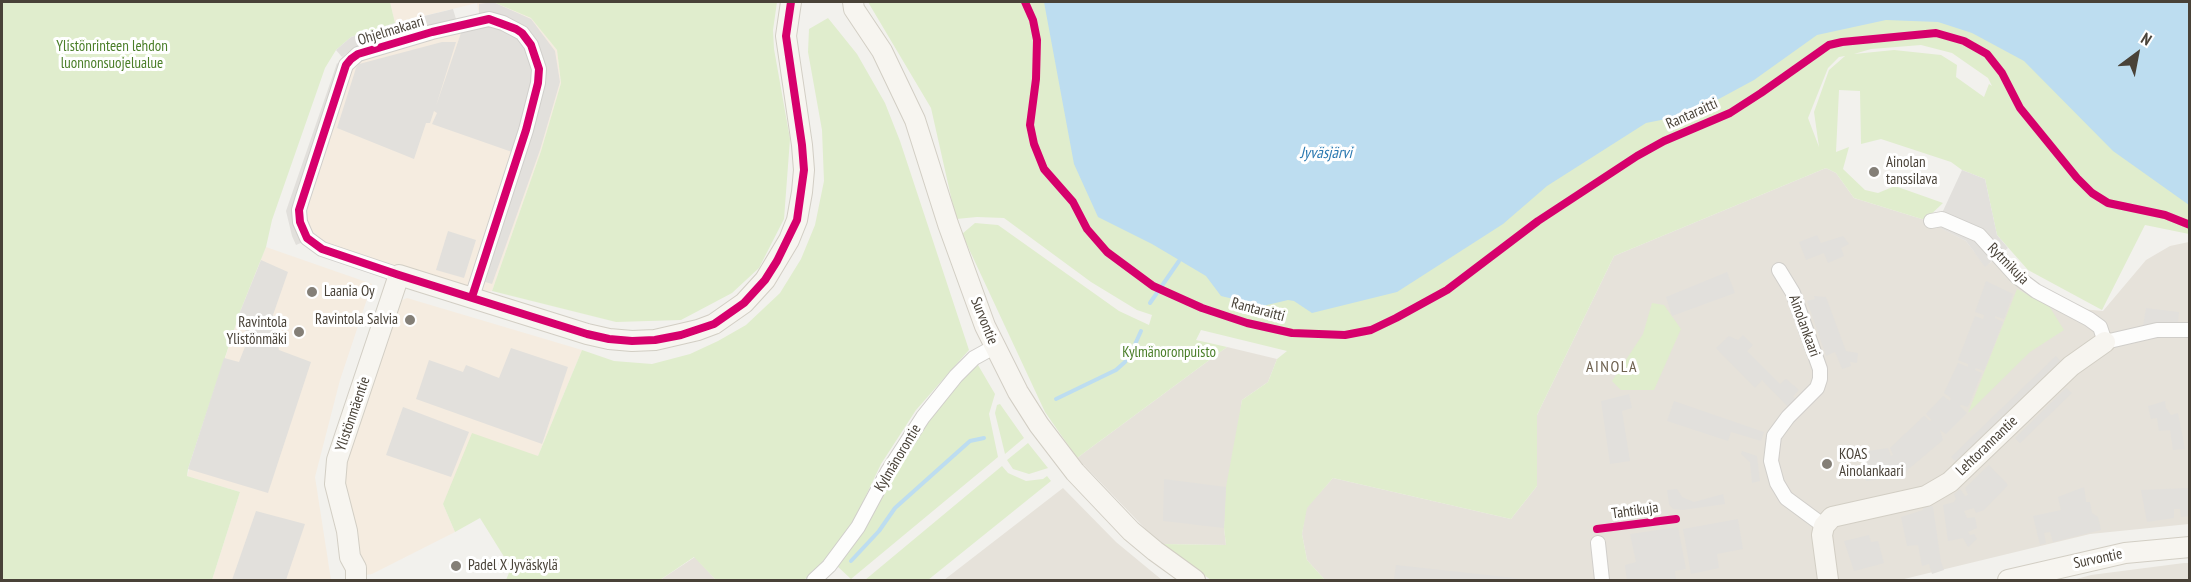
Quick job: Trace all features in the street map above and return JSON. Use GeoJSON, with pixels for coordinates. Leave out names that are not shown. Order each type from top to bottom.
{"type":"FeatureCollection","features":[{"type":"Feature","properties":{"kind":"street","name":"Ohjelmakaari"},"geometry":{"type":"LineString","coordinates":[[472,297],[526,130],[538,83],[539,69],[531,45],[522,33],[489,19],[432,32],[358,54],[346,65],[299,210],[300,222],[307,238],[322,249],[587,334],[632,341],[673,337],[714,324],[744,303],[765,280],[789,240],[797,220],[804,170],[786,36],[787,21],[794,3]]}},
{"type":"Feature","properties":{"kind":"street","name":"Survontie"},"geometry":{"type":"LineString","coordinates":[[850,4],[882,51],[915,120],[948,224],[994,347],[1039,425],[1075,472],[1131,531],[1195,580]]}},
{"type":"Feature","properties":{"kind":"street","name":"Rytmikuja"},"geometry":{"type":"LineString","coordinates":[[1930,221],[1942,219],[1979,236],[2016,276],[2036,291],[2090,319],[2100,327],[2105,342]]}},
{"type":"Feature","properties":{"kind":"street","name":"Ainolankaari"},"geometry":{"type":"LineString","coordinates":[[1779,270],[1793,293],[1820,369],[1820,379],[1817,388],[1788,417],[1774,436],[1772,461],[1777,483],[1786,498],[1824,526]]}},
{"type":"Feature","properties":{"kind":"street","name":"Ylistönmäentie"},"geometry":{"type":"LineString","coordinates":[[356,580],[356,568],[350,557],[347,531],[335,484],[337,460],[399,275]]}},
{"type":"Feature","properties":{"kind":"street","name":"Lehtorannantie"},"geometry":{"type":"LineString","coordinates":[[1824,526],[1832,517],[1926,496],[1950,482],[2071,366],[2105,342],[2157,330],[2190,330]]}},
{"type":"Feature","properties":{"kind":"street","name":"Kylmänorontie"},"geometry":{"type":"LineString","coordinates":[[814,580],[829,566],[858,527],[888,471],[923,417],[956,376],[974,358],[994,347]]}},
{"type":"Feature","properties":{"kind":"street"},"geometry":{"type":"LineString","coordinates":[[1824,526],[1822,535],[1828,580]]}},
{"type":"Feature","properties":{"kind":"street"},"geometry":{"type":"LineString","coordinates":[[1598,543],[1602,580]]}},
{"type":"Feature","properties":{"kind":"street","name":"Survontie"},"geometry":{"type":"LineString","coordinates":[[2008,580],[2125,553],[2190,547]]}},
{"type":"Feature","properties":{"kind":"street","name":"Ylistönmäentie"},"geometry":{"type":"LineString","coordinates":[[343,580],[350,557]]}},
{"type":"Feature","properties":{"kind":"shaded area"},"geometry":{"type":"Polygon","coordinates":[[[390,2],[477,2],[477,3],[395,23],[390,2]]]}},
{"type":"Feature","properties":{"kind":"shaded area"},"geometry":{"type":"Polygon","coordinates":[[[493,2],[531,18],[557,50],[561,83],[541,151],[492,291],[486,292],[462,284],[448,284],[325,243],[313,235],[306,221],[306,207],[352,64],[356,59],[481,25],[477,3],[493,2]]]}},
{"type":"Feature","properties":{"kind":"shaded area"},"geometry":{"type":"Polygon","coordinates":[[[493,2],[531,19],[555,51],[560,82],[540,150],[492,284],[482,281],[528,141],[545,79],[544,60],[539,47],[528,32],[479,15],[479,4],[493,2]]]}},
{"type":"Feature","properties":{"kind":"shaded area"},"geometry":{"type":"Polygon","coordinates":[[[453,9],[456,19],[353,48],[342,57],[336,50],[351,37],[395,23],[453,9]]]}},
{"type":"Feature","properties":{"kind":"shaded area"},"geometry":{"type":"Polygon","coordinates":[[[481,26],[505,29],[522,41],[530,54],[534,73],[532,89],[512,152],[432,124],[437,113],[434,111],[430,123],[426,123],[414,159],[337,128],[359,64],[442,42],[456,42],[436,106],[462,30],[481,26]]]}},
{"type":"Feature","properties":{"kind":"shaded area"},"geometry":{"type":"Polygon","coordinates":[[[337,63],[341,65],[292,212],[297,233],[303,242],[296,245],[286,211],[337,63]]]}},
{"type":"Feature","properties":{"kind":"shaded area"},"geometry":{"type":"Polygon","coordinates":[[[1826,168],[1836,173],[1854,198],[1925,220],[1966,241],[1985,266],[1993,261],[2049,306],[2103,311],[2146,260],[2170,246],[2189,242],[2189,524],[2090,534],[1900,580],[1325,580],[1307,560],[1302,534],[1306,508],[1333,478],[1511,519],[1537,486],[1537,415],[1614,256],[1826,168]]]}},
{"type":"Feature","properties":{"kind":"shaded area"},"geometry":{"type":"Polygon","coordinates":[[[1962,170],[1985,179],[1997,235],[2008,248],[1985,267],[1966,241],[1936,226],[1962,170]]]}},
{"type":"Feature","properties":{"kind":"shaded area"},"geometry":{"type":"Polygon","coordinates":[[[448,231],[476,240],[464,278],[436,270],[448,231]]]}},
{"type":"Feature","properties":{"kind":"shaded area"},"geometry":{"type":"Polygon","coordinates":[[[1817,235],[1821,243],[1843,236],[1849,244],[1841,248],[1844,256],[1828,263],[1824,253],[1806,260],[1799,242],[1817,235]]]}},
{"type":"Feature","properties":{"kind":"shaded area"},"geometry":{"type":"Polygon","coordinates":[[[266,247],[372,284],[340,380],[315,477],[331,580],[212,580],[240,492],[187,476],[240,312],[266,247]]]}},
{"type":"Feature","properties":{"kind":"shaded area"},"geometry":{"type":"Polygon","coordinates":[[[261,260],[288,272],[273,315],[279,350],[311,362],[268,493],[188,469],[224,358],[239,362],[248,339],[240,312],[261,260]]]}},
{"type":"Feature","properties":{"kind":"shaded area"},"geometry":{"type":"Polygon","coordinates":[[[1727,272],[1735,293],[1672,316],[1666,297],[1727,272]]]}},
{"type":"Feature","properties":{"kind":"shaded area"},"geometry":{"type":"Polygon","coordinates":[[[1986,281],[2013,294],[2004,319],[1995,316],[2003,322],[1984,371],[1976,368],[1975,370],[1982,373],[1968,407],[1960,406],[1967,413],[1946,434],[1940,430],[1943,440],[1905,472],[1905,476],[1866,481],[1861,452],[1888,448],[1891,456],[1893,455],[1890,448],[1924,416],[1932,420],[1926,414],[1943,396],[1950,401],[1951,398],[1944,393],[1958,363],[1968,367],[1968,364],[1958,360],[1975,316],[1983,319],[1984,315],[1975,312],[1986,281]]]}},
{"type":"Feature","properties":{"kind":"shaded area"},"geometry":{"type":"Polygon","coordinates":[[[1814,296],[1826,297],[1846,351],[1858,353],[1857,363],[1850,362],[1851,366],[1842,369],[1835,352],[1826,356],[1807,301],[1815,299],[1814,296]]]}},
{"type":"Feature","properties":{"kind":"shaded area"},"geometry":{"type":"Polygon","coordinates":[[[407,298],[582,350],[538,456],[443,504],[455,532],[372,574],[360,576],[342,476],[398,302],[407,298]]]}},
{"type":"Feature","properties":{"kind":"shaded area"},"geometry":{"type":"Polygon","coordinates":[[[2146,308],[2179,312],[2178,323],[2143,326],[2146,308]]]}},
{"type":"Feature","properties":{"kind":"shaded area"},"geometry":{"type":"Polygon","coordinates":[[[1743,335],[1753,345],[1747,351],[1780,384],[1786,379],[1799,390],[1793,396],[1796,401],[1789,408],[1762,380],[1755,388],[1716,348],[1729,336],[1738,340],[1743,335]]]}},
{"type":"Feature","properties":{"kind":"shaded area"},"geometry":{"type":"Polygon","coordinates":[[[1227,347],[1277,359],[1268,382],[1242,400],[1224,528],[1226,545],[1160,544],[1077,458],[1227,347]]]}},
{"type":"Feature","properties":{"kind":"shaded area"},"geometry":{"type":"Polygon","coordinates":[[[511,348],[568,367],[542,444],[416,399],[429,360],[463,372],[466,365],[499,378],[511,348]]]}},
{"type":"Feature","properties":{"kind":"shaded area"},"geometry":{"type":"Polygon","coordinates":[[[2056,356],[2063,364],[1959,465],[1951,457],[2056,356]]]}},
{"type":"Feature","properties":{"kind":"shaded area"},"geometry":{"type":"Polygon","coordinates":[[[2066,388],[2072,393],[2020,443],[2015,438],[2066,388]]]}},
{"type":"Feature","properties":{"kind":"shaded area"},"geometry":{"type":"Polygon","coordinates":[[[1629,394],[1632,408],[1622,411],[1630,461],[1610,464],[1601,401],[1629,394]]]}},
{"type":"Feature","properties":{"kind":"shaded area"},"geometry":{"type":"Polygon","coordinates":[[[1674,401],[1764,432],[1761,441],[1731,432],[1728,441],[1667,421],[1674,401]]]}},
{"type":"Feature","properties":{"kind":"shaded area"},"geometry":{"type":"Polygon","coordinates":[[[2165,401],[2166,408],[2171,415],[2178,413],[2185,449],[2173,450],[2170,430],[2159,431],[2157,418],[2151,419],[2148,406],[2165,401]]]}},
{"type":"Feature","properties":{"kind":"shaded area"},"geometry":{"type":"Polygon","coordinates":[[[403,407],[469,432],[451,477],[386,455],[403,407]]]}},
{"type":"Feature","properties":{"kind":"shaded area"},"geometry":{"type":"Polygon","coordinates":[[[1742,451],[1757,456],[1760,481],[1752,483],[1750,462],[1741,454],[1742,451]]]}},
{"type":"Feature","properties":{"kind":"shaded area"},"geometry":{"type":"Polygon","coordinates":[[[1989,465],[2008,485],[1984,510],[1976,513],[1974,508],[1964,511],[1967,518],[1975,517],[1977,528],[1968,532],[1970,535],[1974,534],[1977,539],[1968,547],[1963,538],[1948,541],[1943,505],[1954,502],[1956,499],[1954,494],[1960,489],[1965,496],[1968,495],[1965,488],[1989,465]]]}},
{"type":"Feature","properties":{"kind":"shaded area"},"geometry":{"type":"Polygon","coordinates":[[[1164,479],[1226,487],[1224,528],[1163,521],[1164,479]]]}},
{"type":"Feature","properties":{"kind":"shaded area"},"geometry":{"type":"Polygon","coordinates":[[[2084,487],[2086,502],[2090,502],[2092,513],[2098,517],[2101,530],[2053,542],[2050,532],[2044,533],[2046,543],[2040,545],[2033,516],[2061,510],[2058,497],[2084,487]]]}},
{"type":"Feature","properties":{"kind":"shaded area"},"geometry":{"type":"Polygon","coordinates":[[[1063,488],[1116,542],[1162,580],[944,580],[1063,488]]]}},
{"type":"Feature","properties":{"kind":"shaded area"},"geometry":{"type":"Polygon","coordinates":[[[2189,488],[2189,516],[2181,517],[2180,509],[2174,509],[2174,518],[2147,522],[2141,490],[2189,488]]]}},
{"type":"Feature","properties":{"kind":"shaded area"},"geometry":{"type":"Polygon","coordinates":[[[1677,489],[1682,497],[1694,502],[1723,494],[1725,504],[1683,510],[1673,509],[1669,504],[1667,490],[1677,489]]]}},
{"type":"Feature","properties":{"kind":"shaded area"},"geometry":{"type":"Polygon","coordinates":[[[1931,505],[1944,570],[1932,574],[1929,564],[1922,566],[1918,545],[1907,546],[1901,517],[1931,505]]]}},
{"type":"Feature","properties":{"kind":"shaded area"},"geometry":{"type":"Polygon","coordinates":[[[256,511],[305,524],[286,580],[232,580],[256,511]]]}},
{"type":"Feature","properties":{"kind":"shaded area"},"geometry":{"type":"Polygon","coordinates":[[[1738,519],[1743,549],[1717,554],[1719,568],[1691,574],[1683,529],[1738,519]]]}},
{"type":"Feature","properties":{"kind":"shaded area"},"geometry":{"type":"Polygon","coordinates":[[[1678,527],[1686,569],[1675,571],[1676,580],[1627,580],[1625,565],[1636,562],[1630,534],[1678,527]]]}},
{"type":"Feature","properties":{"kind":"shaded area"},"geometry":{"type":"Polygon","coordinates":[[[1869,535],[1871,542],[1878,541],[1884,563],[1854,571],[1844,541],[1869,535]]]}},
{"type":"Feature","properties":{"kind":"shaded area"},"geometry":{"type":"Polygon","coordinates":[[[695,557],[716,580],[660,580],[695,557]]]}},
{"type":"Feature","properties":{"kind":"shaded area"},"geometry":{"type":"Polygon","coordinates":[[[2189,563],[2189,580],[2073,580],[2091,575],[2189,563]]]}},
{"type":"Feature","properties":{"kind":"shaded area"},"geometry":{"type":"Polygon","coordinates":[[[1396,565],[1533,580],[1394,580],[1396,565]]]}},
{"type":"Feature","properties":{"kind":"green space","name":"Ylistönrinteen lehdon luonnonsuojelualue"},"geometry":{"type":"Polygon","coordinates":[[[2,2],[390,2],[395,23],[351,37],[336,50],[325,68],[272,220],[266,247],[240,312],[188,469],[187,476],[240,492],[212,580],[2,580],[2,2]]]}},
{"type":"Feature","properties":{"kind":"green space"},"geometry":{"type":"Polygon","coordinates":[[[493,2],[777,2],[773,30],[774,49],[790,139],[784,219],[759,268],[732,293],[681,320],[616,322],[492,291],[541,151],[561,83],[557,50],[531,18],[493,2]]]}},
{"type":"Feature","properties":{"kind":"green space","name":"Kylmänoronpuisto"},"geometry":{"type":"Polygon","coordinates":[[[868,2],[2054,2],[2189,149],[2189,234],[2145,225],[2102,310],[2028,270],[1997,235],[1985,179],[1962,170],[1951,162],[1881,139],[1861,144],[1860,91],[1839,90],[1836,152],[1849,147],[1843,169],[1865,190],[1878,193],[1895,186],[1943,203],[1925,220],[1854,198],[1836,173],[1826,168],[1614,256],[1537,415],[1537,486],[1511,519],[1333,478],[1307,508],[1302,534],[1307,560],[1325,580],[1211,580],[1160,544],[1226,545],[1224,528],[1226,487],[1242,400],[1268,382],[1277,359],[1287,351],[1201,330],[1196,340],[1227,347],[1077,458],[1045,412],[962,234],[975,223],[998,225],[1119,311],[1149,325],[1152,315],[1137,310],[1091,282],[1004,218],[956,219],[931,108],[868,2]],[[1921,45],[1871,49],[1854,54],[1894,50],[1941,55],[1957,65],[1956,77],[1984,97],[1989,84],[1992,86],[1988,78],[1952,53],[1921,45]],[[1845,56],[1839,57],[1828,68],[1808,118],[1819,147],[1814,112],[1829,70],[1845,56]]]}},
{"type":"Feature","properties":{"kind":"green space"},"geometry":{"type":"Polygon","coordinates":[[[828,18],[857,54],[885,103],[900,141],[969,350],[916,410],[881,464],[853,523],[824,562],[804,580],[716,580],[694,557],[660,580],[506,580],[511,568],[480,518],[455,532],[443,504],[472,433],[538,456],[582,350],[614,361],[652,364],[690,354],[746,325],[780,293],[801,259],[815,225],[824,181],[822,130],[808,52],[809,29],[828,18]]]}},
{"type":"Feature","properties":{"kind":"green space"},"geometry":{"type":"Polygon","coordinates":[[[2017,289],[2049,306],[2064,330],[2030,352],[1968,413],[2017,289]]]}},
{"type":"Feature","properties":{"kind":"green space"},"geometry":{"type":"Polygon","coordinates":[[[1652,303],[1664,305],[1681,329],[1654,390],[1621,390],[1612,381],[1643,334],[1652,303]]]}},
{"type":"Feature","properties":{"kind":"green space"},"geometry":{"type":"Polygon","coordinates":[[[978,365],[995,394],[989,414],[998,457],[851,579],[836,565],[928,419],[960,380],[978,365]]]}},
{"type":"Feature","properties":{"kind":"green space"},"geometry":{"type":"Polygon","coordinates":[[[1000,404],[1024,438],[1005,454],[995,413],[997,405],[1000,404]]]}},
{"type":"Feature","properties":{"kind":"green space"},"geometry":{"type":"Polygon","coordinates":[[[1028,443],[1048,468],[1029,474],[1013,469],[1007,460],[1028,443]]]}},
{"type":"Feature","properties":{"kind":"green space"},"geometry":{"type":"Polygon","coordinates":[[[1002,466],[1008,473],[1026,481],[1043,479],[1047,476],[1051,481],[928,580],[865,580],[1002,466]]]}},
{"type":"Feature","properties":{"kind":"water","name":"Jyväsjärvi"},"geometry":{"type":"Polygon","coordinates":[[[1044,2],[2189,2],[2189,205],[2113,151],[2024,61],[1972,33],[1938,22],[1886,20],[1817,35],[1754,80],[1691,114],[1646,123],[1547,186],[1503,224],[1397,292],[1312,313],[1294,301],[1288,300],[1263,306],[1221,296],[1206,276],[1152,244],[1098,217],[1074,164],[1044,2]]]}},
{"type":"Feature","properties":{"kind":"waterway"},"geometry":{"type":"LineString","coordinates":[[1150,303],[1179,261]]}},
{"type":"Feature","properties":{"kind":"waterway"},"geometry":{"type":"LineString","coordinates":[[1056,399],[1116,370],[1125,362],[1141,331]]}},
{"type":"Feature","properties":{"kind":"waterway"},"geometry":{"type":"LineString","coordinates":[[851,561],[879,531],[895,508],[970,441],[984,438]]}},
{"type":"Feature","properties":{"kind":"cycle path"},"geometry":{"type":"LineString","coordinates":[[472,297],[526,130],[538,83],[539,69],[531,45],[516,29],[489,19],[432,32],[358,54],[351,59],[346,65],[299,210],[300,222],[307,238],[322,249],[587,334],[609,339],[655,340],[681,335],[714,324],[744,303],[765,280],[797,220],[804,170],[786,36],[791,2]]}},
{"type":"Feature","properties":{"kind":"cycle path","name":"Rantaraitti"},"geometry":{"type":"LineString","coordinates":[[1025,2],[1033,20],[1037,40],[1036,79],[1030,125],[1034,144],[1044,169],[1073,202],[1087,229],[1107,252],[1153,286],[1202,308],[1247,323],[1292,333],[1345,335],[1371,330],[1396,318],[1447,290],[1538,221],[1637,156],[1664,141],[1730,113],[1829,45],[1842,42],[1936,33],[1964,41],[1987,54],[2002,73],[2020,108],[2092,193],[2108,203],[2165,215],[2190,225]]}},
{"type":"Feature","properties":{"kind":"cycle path","name":"Tahtikuja"},"geometry":{"type":"LineString","coordinates":[[1597,529],[1676,519]]}},
{"type":"Feature","properties":{"kind":"place","name":"Ainolan tanssilava"},"geometry":{"type":"Point","coordinates":[1874,172]}},
{"type":"Feature","properties":{"kind":"place","name":"Laania Oy"},"geometry":{"type":"Point","coordinates":[312,292]}},
{"type":"Feature","properties":{"kind":"place","name":"Ravintola Salvia"},"geometry":{"type":"Point","coordinates":[410,320]}},
{"type":"Feature","properties":{"kind":"place","name":"Ravintola Ylistönmäki"},"geometry":{"type":"Point","coordinates":[299,332]}},
{"type":"Feature","properties":{"kind":"place","name":"KOAS Ainolankaari"},"geometry":{"type":"Point","coordinates":[1827,464]}},
{"type":"Feature","properties":{"kind":"place","name":"Padel X Jyväskylä"},"geometry":{"type":"Point","coordinates":[456,566]}},
{"type":"Feature","properties":{"kind":"district","name":"AINOLA"},"geometry":{"type":"Point","coordinates":[1612,367]}}]}
